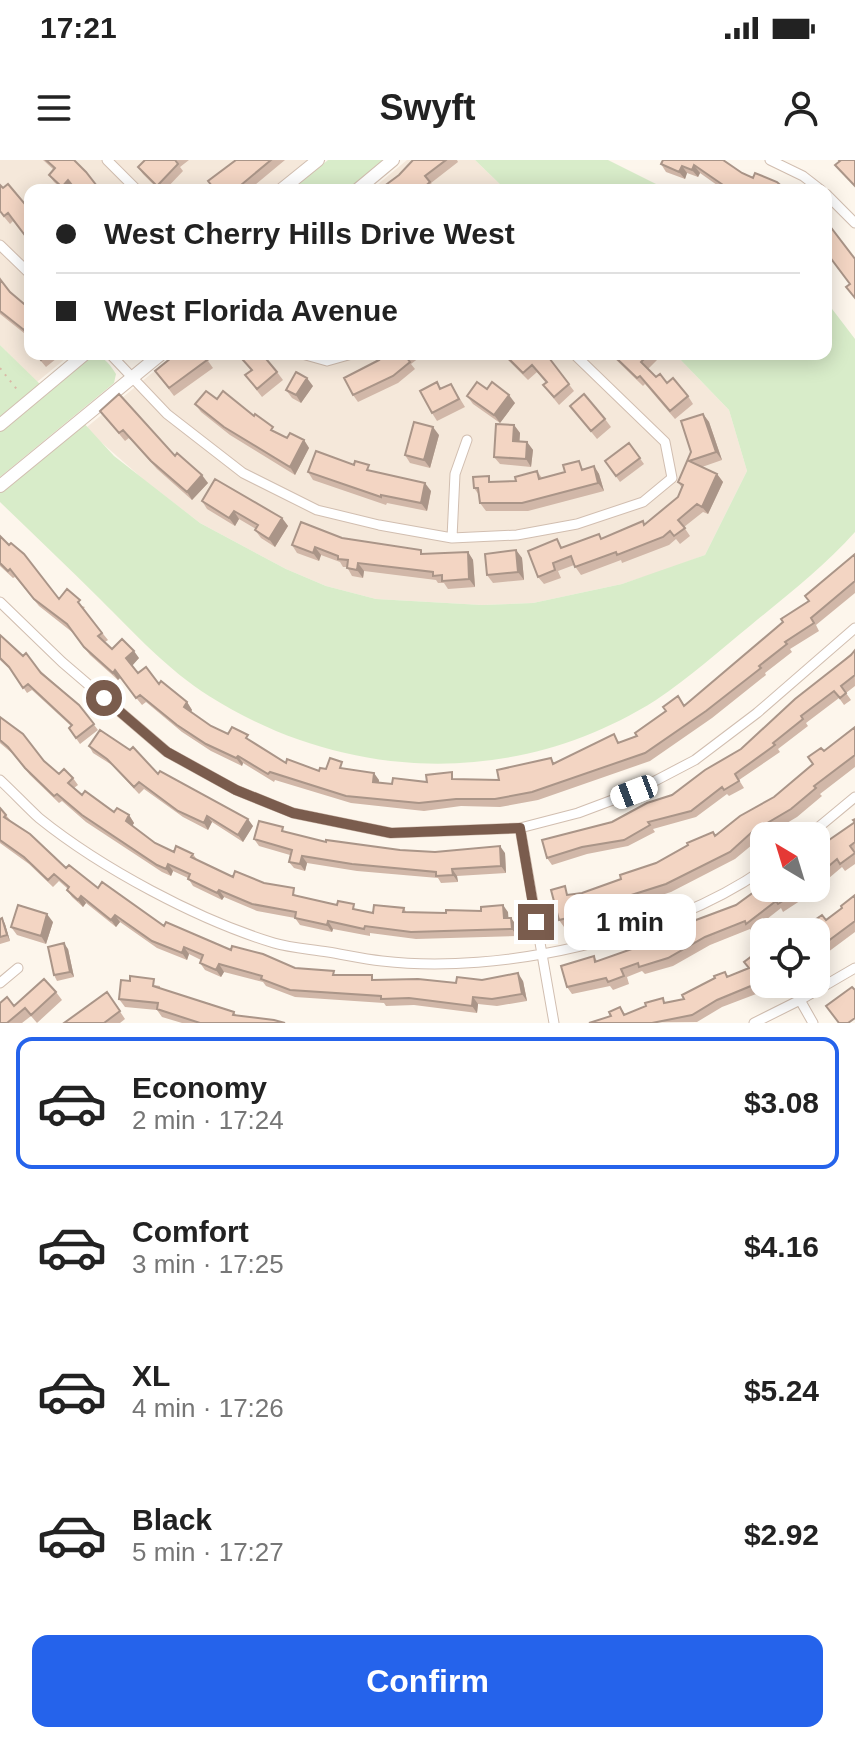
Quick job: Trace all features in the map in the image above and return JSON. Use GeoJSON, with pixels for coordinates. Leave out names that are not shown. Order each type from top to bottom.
{"type":"FeatureCollection","features":[{"type":"Feature","properties":{"kind":"street"},"geometry":{"type":"LineString","coordinates":[[124,160],[111,164],[131,184]]}},
{"type":"Feature","properties":{"kind":"street"},"geometry":{"type":"LineString","coordinates":[[288,184],[318,160]]}},
{"type":"Feature","properties":{"kind":"street"},"geometry":{"type":"LineString","coordinates":[[364,184],[393,160]]}},
{"type":"Feature","properties":{"kind":"street"},"geometry":{"type":"LineString","coordinates":[[770,160],[812,184]]}},
{"type":"Feature","properties":{"kind":"street"},"geometry":{"type":"LineString","coordinates":[[791,170],[797,160]]}},
{"type":"Feature","properties":{"kind":"street"},"geometry":{"type":"LineString","coordinates":[[832,200],[855,223]]}},
{"type":"Feature","properties":{"kind":"street"},"geometry":{"type":"LineString","coordinates":[[0,245],[24,268]]}},
{"type":"Feature","properties":{"kind":"street"},"geometry":{"type":"LineString","coordinates":[[0,425],[78,360]]}},
{"type":"Feature","properties":{"kind":"street"},"geometry":{"type":"LineString","coordinates":[[116,360],[167,414],[243,473],[317,510],[452,538],[517,535],[577,524],[643,502],[672,478],[665,442],[580,360]]}},
{"type":"Feature","properties":{"kind":"street"},"geometry":{"type":"LineString","coordinates":[[0,486],[154,360]]}},
{"type":"Feature","properties":{"kind":"street"},"geometry":{"type":"LineString","coordinates":[[452,538],[455,474],[467,440]]}},
{"type":"Feature","properties":{"kind":"street"},"geometry":{"type":"LineString","coordinates":[[0,602],[62,662],[167,752],[236,790],[293,813],[391,833],[520,828],[578,813],[634,792],[695,760],[757,713],[855,628]]}},
{"type":"Feature","properties":{"kind":"street"},"geometry":{"type":"LineString","coordinates":[[0,780],[40,818],[108,865],[192,910],[275,943],[384,962],[468,963],[587,945],[660,921],[738,887],[750,879]]}},
{"type":"Feature","properties":{"kind":"street"},"geometry":{"type":"LineString","coordinates":[[825,822],[855,797]]}},
{"type":"Feature","properties":{"kind":"street"},"geometry":{"type":"LineString","coordinates":[[520,828],[554,1023]]}},
{"type":"Feature","properties":{"kind":"street"},"geometry":{"type":"LineString","coordinates":[[0,983],[18,968]]}},
{"type":"Feature","properties":{"kind":"street"},"geometry":{"type":"LineString","coordinates":[[754,1023],[855,968]]}},
{"type":"Feature","properties":{"kind":"street"},"geometry":{"type":"LineString","coordinates":[[800,1000],[813,1023]]}},
{"type":"Feature","properties":{"kind":"path"},"geometry":{"type":"LineString","coordinates":[[0,368],[22,396]]}},
{"type":"Feature","properties":{"kind":"shaded area"},"geometry":{"type":"Polygon","coordinates":[[[0,160],[307,160],[278,184],[24,184],[24,360],[64,360],[37,382],[0,345],[0,160]]]}},
{"type":"Feature","properties":{"kind":"shaded area"},"geometry":{"type":"Polygon","coordinates":[[[407,160],[475,160],[500,184],[378,184],[407,160]]]}},
{"type":"Feature","properties":{"kind":"shaded area"},"geometry":{"type":"Polygon","coordinates":[[[168,360],[681,360],[729,410],[747,471],[705,555],[668,569],[622,584],[533,603],[482,605],[376,599],[326,586],[286,569],[200,523],[143,479],[87,427],[168,360]]]}},
{"type":"Feature","properties":{"kind":"green space"},"geometry":{"type":"Polygon","coordinates":[[[328,160],[384,160],[354,184],[299,184],[328,160]]]}},
{"type":"Feature","properties":{"kind":"green space"},"geometry":{"type":"Polygon","coordinates":[[[475,160],[608,160],[656,184],[500,184],[475,160]]]}},
{"type":"Feature","properties":{"kind":"green space"},"geometry":{"type":"Polygon","coordinates":[[[832,309],[855,339],[855,532],[805,580],[656,700],[603,729],[547,749],[490,760],[432,764],[374,759],[317,746],[262,725],[209,696],[165,663],[0,502],[0,487],[81,420],[114,456],[200,523],[286,569],[326,586],[376,599],[482,605],[533,603],[622,584],[705,555],[747,471],[729,410],[681,360],[832,360],[832,309]]]}},
{"type":"Feature","properties":{"kind":"green space"},"geometry":{"type":"Polygon","coordinates":[[[0,345],[44,388],[0,425],[0,345]]]}},
{"type":"Feature","properties":{"kind":"green space"},"geometry":{"type":"Polygon","coordinates":[[[88,360],[104,360],[116,374],[114,383],[0,477],[0,431],[88,360]]]}},
{"type":"Feature","properties":{"kind":"building"},"geometry":{"type":"Polygon","coordinates":[[[46,160],[74,160],[95,184],[71,184],[68,180],[59,184],[49,175],[55,168],[46,160]]]}},
{"type":"Feature","properties":{"kind":"building"},"geometry":{"type":"Polygon","coordinates":[[[145,160],[175,160],[178,164],[159,184],[155,184],[138,167],[145,160]]]}},
{"type":"Feature","properties":{"kind":"building"},"geometry":{"type":"Polygon","coordinates":[[[236,160],[271,160],[242,184],[210,184],[208,181],[236,160]]]}},
{"type":"Feature","properties":{"kind":"building"},"geometry":{"type":"Polygon","coordinates":[[[413,160],[446,160],[425,176],[430,182],[428,184],[387,184],[413,160]]]}},
{"type":"Feature","properties":{"kind":"building"},"geometry":{"type":"Polygon","coordinates":[[[663,160],[723,160],[753,178],[755,173],[779,184],[722,184],[694,165],[692,170],[682,166],[679,172],[661,164],[663,160]]]}},
{"type":"Feature","properties":{"kind":"building"},"geometry":{"type":"Polygon","coordinates":[[[839,160],[855,160],[855,186],[835,165],[839,160]]]}},
{"type":"Feature","properties":{"kind":"building"},"geometry":{"type":"Polygon","coordinates":[[[8,184],[24,203],[24,234],[8,213],[4,216],[0,211],[0,185],[3,188],[8,184]]]}},
{"type":"Feature","properties":{"kind":"building"},"geometry":{"type":"Polygon","coordinates":[[[832,229],[855,259],[855,298],[846,287],[850,284],[832,260],[832,229]]]}},
{"type":"Feature","properties":{"kind":"building"},"geometry":{"type":"Polygon","coordinates":[[[0,279],[24,304],[24,330],[0,311],[0,279]]]}},
{"type":"Feature","properties":{"kind":"building"},"geometry":{"type":"Polygon","coordinates":[[[169,360],[207,360],[169,388],[155,371],[169,360]]]}},
{"type":"Feature","properties":{"kind":"building"},"geometry":{"type":"Polygon","coordinates":[[[243,360],[267,360],[277,372],[257,389],[245,375],[252,370],[243,360]]]}},
{"type":"Feature","properties":{"kind":"building"},"geometry":{"type":"Polygon","coordinates":[[[379,360],[410,362],[393,376],[353,395],[344,378],[379,360]]]}},
{"type":"Feature","properties":{"kind":"building"},"geometry":{"type":"Polygon","coordinates":[[[510,360],[551,360],[569,384],[554,397],[543,385],[547,382],[532,365],[523,373],[510,360]]]}},
{"type":"Feature","properties":{"kind":"building"},"geometry":{"type":"Polygon","coordinates":[[[618,360],[643,360],[641,362],[656,377],[660,374],[667,383],[673,378],[688,396],[670,411],[640,376],[637,378],[618,360]]]}},
{"type":"Feature","properties":{"kind":"building"},"geometry":{"type":"Polygon","coordinates":[[[296,372],[307,378],[296,395],[286,390],[296,372]]]}},
{"type":"Feature","properties":{"kind":"building"},"geometry":{"type":"Polygon","coordinates":[[[437,382],[440,389],[451,384],[459,399],[432,413],[420,391],[437,382]]]}},
{"type":"Feature","properties":{"kind":"building"},"geometry":{"type":"Polygon","coordinates":[[[477,382],[487,389],[492,382],[509,395],[494,415],[467,396],[477,382]]]}},
{"type":"Feature","properties":{"kind":"building"},"geometry":{"type":"Polygon","coordinates":[[[206,391],[217,399],[223,391],[273,427],[271,430],[287,438],[290,433],[304,440],[290,467],[224,427],[195,404],[206,391]]]}},
{"type":"Feature","properties":{"kind":"building"},"geometry":{"type":"Polygon","coordinates":[[[119,394],[175,456],[177,453],[202,475],[187,492],[151,461],[123,430],[119,433],[100,411],[119,394]]]}},
{"type":"Feature","properties":{"kind":"building"},"geometry":{"type":"Polygon","coordinates":[[[584,394],[605,419],[591,431],[570,406],[584,394]]]}},
{"type":"Feature","properties":{"kind":"building"},"geometry":{"type":"Polygon","coordinates":[[[703,414],[716,452],[689,461],[717,474],[702,507],[697,504],[678,520],[685,528],[674,536],[670,531],[663,537],[617,555],[616,552],[575,567],[571,556],[553,563],[555,570],[538,577],[528,551],[557,539],[561,548],[599,534],[601,539],[643,521],[644,525],[678,497],[683,485],[678,482],[691,452],[681,421],[703,414]]]}},
{"type":"Feature","properties":{"kind":"building"},"geometry":{"type":"Polygon","coordinates":[[[414,422],[433,427],[424,460],[405,455],[414,422]]]}},
{"type":"Feature","properties":{"kind":"building"},"geometry":{"type":"Polygon","coordinates":[[[496,424],[514,425],[513,441],[527,442],[526,459],[494,457],[496,424]]]}},
{"type":"Feature","properties":{"kind":"building"},"geometry":{"type":"Polygon","coordinates":[[[629,443],[640,458],[616,476],[605,461],[629,443]]]}},
{"type":"Feature","properties":{"kind":"building"},"geometry":{"type":"Polygon","coordinates":[[[316,451],[354,465],[355,461],[369,465],[367,470],[425,483],[421,503],[381,497],[308,472],[316,451]]]}},
{"type":"Feature","properties":{"kind":"building"},"geometry":{"type":"Polygon","coordinates":[[[579,461],[582,470],[594,466],[598,483],[522,503],[480,503],[478,488],[474,488],[473,477],[489,476],[489,482],[516,481],[515,477],[537,471],[539,479],[565,472],[563,465],[579,461]]]}},
{"type":"Feature","properties":{"kind":"building"},"geometry":{"type":"Polygon","coordinates":[[[215,479],[282,518],[269,539],[255,530],[258,525],[234,511],[229,518],[202,501],[215,479]]]}},
{"type":"Feature","properties":{"kind":"building"},"geometry":{"type":"Polygon","coordinates":[[[301,522],[342,538],[421,550],[421,554],[468,552],[469,579],[442,581],[442,575],[433,576],[433,572],[358,563],[357,570],[347,568],[348,560],[338,559],[338,556],[315,547],[313,553],[292,545],[301,522]]]}},
{"type":"Feature","properties":{"kind":"building"},"geometry":{"type":"Polygon","coordinates":[[[0,536],[24,554],[59,599],[67,589],[80,600],[78,602],[102,633],[98,636],[112,649],[122,639],[134,651],[126,658],[138,673],[146,667],[159,684],[161,681],[187,702],[184,707],[211,726],[228,734],[232,727],[286,763],[287,759],[319,771],[320,768],[326,769],[330,758],[342,762],[340,768],[374,773],[373,782],[392,784],[393,778],[427,782],[426,775],[452,772],[452,779],[499,780],[497,770],[551,758],[553,764],[614,734],[618,743],[637,736],[635,733],[666,711],[663,707],[678,696],[684,706],[783,622],[781,619],[809,601],[805,596],[855,554],[855,581],[811,618],[814,623],[785,642],[787,644],[759,666],[761,668],[645,753],[532,792],[495,799],[419,803],[346,796],[270,772],[268,774],[238,756],[236,758],[206,744],[140,695],[136,698],[115,670],[113,673],[84,647],[67,624],[34,599],[10,569],[8,571],[0,563],[0,536]]]}},
{"type":"Feature","properties":{"kind":"building"},"geometry":{"type":"Polygon","coordinates":[[[516,550],[518,572],[487,575],[485,554],[516,550]]]}},
{"type":"Feature","properties":{"kind":"building"},"geometry":{"type":"Polygon","coordinates":[[[0,635],[23,656],[26,653],[41,673],[79,705],[94,724],[76,738],[69,728],[72,725],[28,684],[23,688],[0,658],[0,635]]]}},
{"type":"Feature","properties":{"kind":"building"},"geometry":{"type":"Polygon","coordinates":[[[855,650],[855,675],[841,686],[846,693],[840,698],[834,691],[801,716],[803,719],[773,743],[775,745],[735,774],[739,781],[724,790],[722,787],[691,811],[648,822],[650,825],[624,840],[582,847],[547,858],[542,840],[612,822],[647,803],[672,795],[705,770],[741,749],[855,650]]]}},
{"type":"Feature","properties":{"kind":"building"},"geometry":{"type":"Polygon","coordinates":[[[0,717],[23,734],[44,761],[59,774],[64,769],[73,778],[68,783],[82,795],[85,791],[114,812],[117,808],[129,815],[126,821],[155,843],[174,852],[176,846],[193,854],[191,857],[233,877],[235,871],[264,883],[294,888],[293,895],[337,905],[338,901],[354,904],[353,909],[373,913],[374,905],[404,908],[403,912],[446,913],[446,910],[481,911],[481,907],[503,905],[504,918],[511,918],[512,929],[411,932],[365,926],[364,929],[328,921],[327,925],[295,918],[296,912],[252,904],[219,890],[217,893],[188,879],[190,874],[168,864],[166,869],[157,865],[82,815],[57,794],[54,796],[0,740],[0,717]]]}},
{"type":"Feature","properties":{"kind":"building"},"geometry":{"type":"Polygon","coordinates":[[[855,727],[855,755],[814,786],[816,788],[791,809],[769,822],[750,822],[750,834],[730,852],[666,884],[622,898],[623,901],[593,912],[559,920],[551,890],[565,886],[567,895],[582,893],[621,879],[620,875],[656,863],[687,843],[713,832],[715,836],[740,816],[774,797],[813,764],[808,757],[821,748],[824,751],[855,727]]]}},
{"type":"Feature","properties":{"kind":"building"},"geometry":{"type":"Polygon","coordinates":[[[100,730],[130,750],[133,747],[158,774],[160,771],[248,819],[238,835],[207,816],[204,823],[178,811],[139,782],[134,787],[107,759],[89,746],[100,730]]]}},
{"type":"Feature","properties":{"kind":"building"},"geometry":{"type":"Polygon","coordinates":[[[0,808],[6,815],[4,817],[30,834],[66,868],[69,865],[98,888],[102,882],[164,926],[166,922],[231,950],[232,946],[263,954],[295,968],[334,971],[333,975],[372,975],[372,980],[418,979],[456,983],[457,977],[482,980],[518,973],[522,994],[492,999],[473,997],[472,1006],[409,998],[381,999],[381,996],[290,990],[261,979],[262,976],[219,964],[216,970],[200,963],[203,955],[184,947],[182,953],[152,941],[115,915],[111,920],[81,896],[78,900],[54,874],[48,880],[0,840],[0,808]]]}},
{"type":"Feature","properties":{"kind":"building"},"geometry":{"type":"Polygon","coordinates":[[[259,821],[283,827],[282,831],[326,842],[400,850],[435,852],[500,846],[501,866],[452,869],[453,875],[436,876],[436,872],[302,856],[300,864],[289,862],[292,850],[254,839],[259,821]]]}},
{"type":"Feature","properties":{"kind":"building"},"geometry":{"type":"Polygon","coordinates":[[[855,822],[855,842],[850,846],[855,853],[840,864],[837,859],[830,865],[830,839],[855,822]]]}},
{"type":"Feature","properties":{"kind":"building"},"geometry":{"type":"Polygon","coordinates":[[[750,895],[750,902],[775,902],[746,924],[745,921],[705,937],[668,958],[621,969],[624,976],[608,982],[606,978],[567,987],[561,966],[594,956],[595,962],[663,938],[696,920],[736,905],[750,895]]]}},
{"type":"Feature","properties":{"kind":"building"},"geometry":{"type":"Polygon","coordinates":[[[855,895],[855,921],[830,940],[829,918],[855,895]]]}},
{"type":"Feature","properties":{"kind":"building"},"geometry":{"type":"Polygon","coordinates":[[[18,905],[47,914],[41,936],[11,927],[18,905]]]}},
{"type":"Feature","properties":{"kind":"building"},"geometry":{"type":"Polygon","coordinates":[[[0,919],[7,935],[0,937],[0,919]]]}},
{"type":"Feature","properties":{"kind":"building"},"geometry":{"type":"Polygon","coordinates":[[[64,943],[70,972],[54,975],[48,947],[64,943]]]}},
{"type":"Feature","properties":{"kind":"building"},"geometry":{"type":"Polygon","coordinates":[[[750,958],[750,986],[692,1015],[652,1023],[589,1023],[611,1016],[609,1012],[620,1007],[624,1015],[646,1006],[645,1003],[663,998],[664,1003],[684,999],[682,995],[714,976],[725,972],[727,977],[749,968],[744,962],[750,958]]]}},
{"type":"Feature","properties":{"kind":"building"},"geometry":{"type":"Polygon","coordinates":[[[130,976],[154,979],[153,986],[234,1012],[233,1015],[285,1023],[200,1023],[157,1009],[158,1003],[119,999],[121,980],[130,981],[130,976]]]}},
{"type":"Feature","properties":{"kind":"building"},"geometry":{"type":"Polygon","coordinates":[[[44,979],[56,992],[31,1015],[25,1008],[7,1023],[0,1023],[0,1003],[7,997],[14,1006],[44,979]]]}},
{"type":"Feature","properties":{"kind":"building"},"geometry":{"type":"Polygon","coordinates":[[[852,987],[855,990],[855,1018],[848,1023],[839,1023],[826,1006],[852,987]]]}},
{"type":"Feature","properties":{"kind":"building"},"geometry":{"type":"Polygon","coordinates":[[[107,992],[120,1011],[104,1023],[64,1023],[107,992]]]}},
{"type":"Feature","properties":{"kind":"route"},"geometry":{"type":"LineString","coordinates":[[104,698],[167,752],[236,790],[293,813],[391,833],[520,828],[536,922]]}}]}
